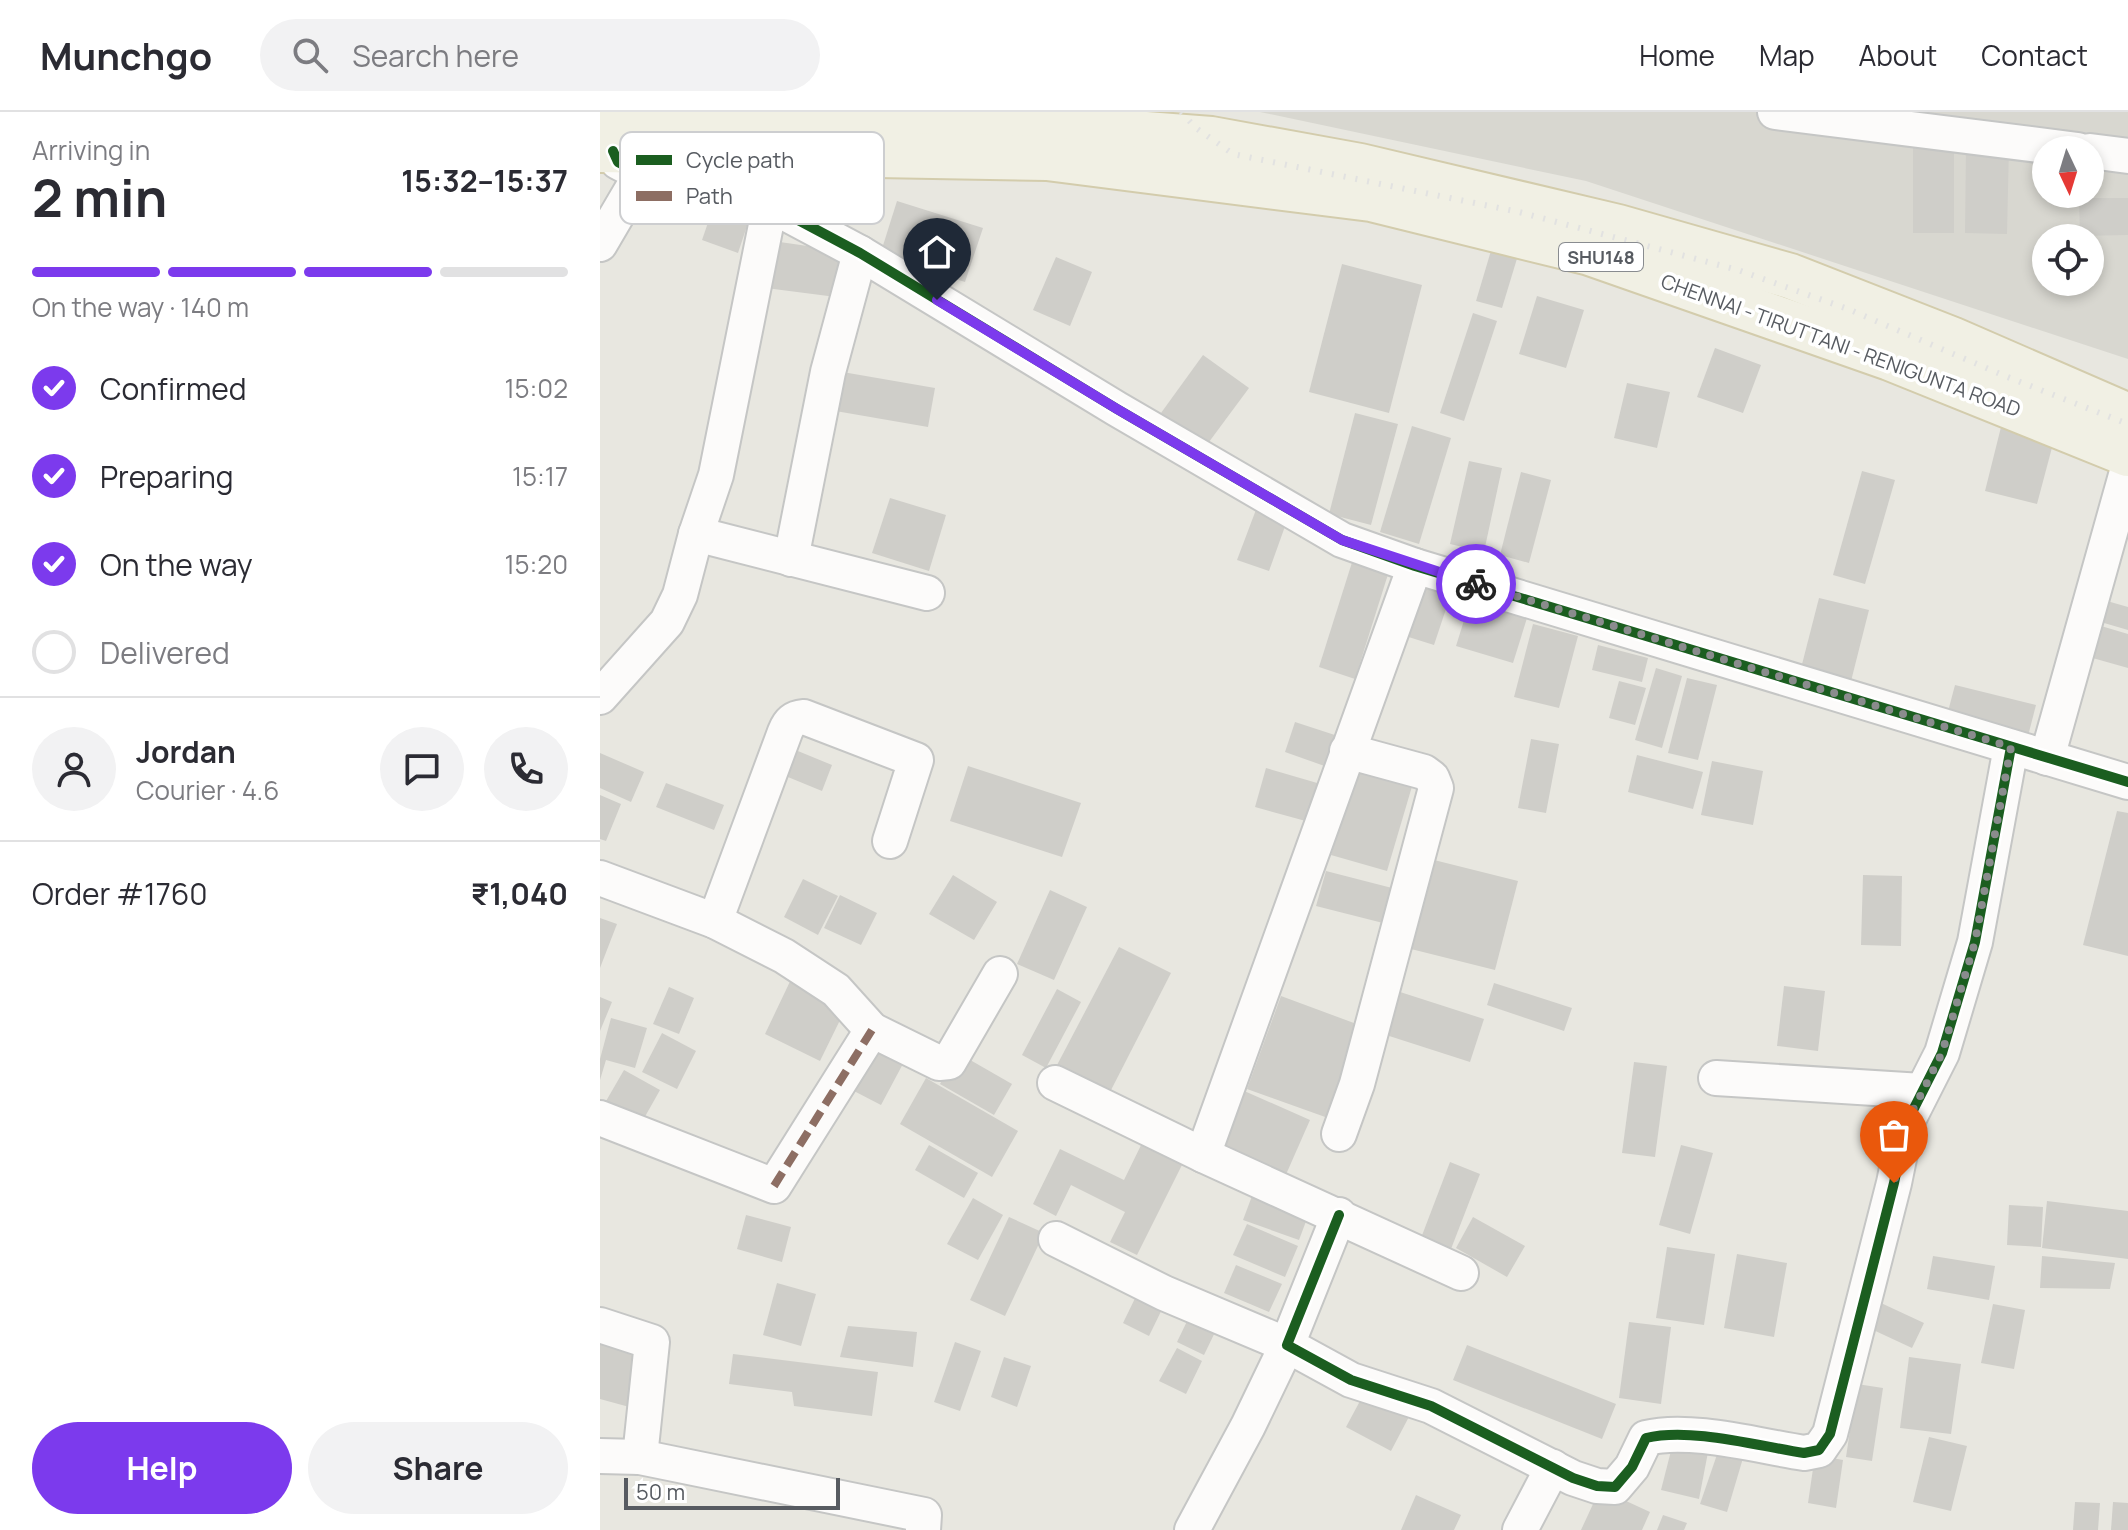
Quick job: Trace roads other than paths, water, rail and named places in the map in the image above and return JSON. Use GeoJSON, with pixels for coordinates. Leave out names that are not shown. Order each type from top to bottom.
{"type":"FeatureCollection","features":[{"type":"Feature","properties":{"kind":"main road","name":"CHENNAI - TIRUTTANI - RENIGUNTA ROAD"},"geometry":{"type":"LineString","coordinates":[[884,154],[1047,158],[1371,199],[1590,253],[1896,339],[2128,416]]}},
{"type":"Feature","properties":{"kind":"main road","name":"CHENNAI - TIRUTTANI - RENIGUNTA ROAD"},"geometry":{"type":"LineString","coordinates":[[1896,339],[2128,454]]}},
{"type":"Feature","properties":{"kind":"street"},"geometry":{"type":"LineString","coordinates":[[1775,112],[2032,144]]}},
{"type":"Feature","properties":{"kind":"street"},"geometry":{"type":"LineString","coordinates":[[600,244],[614,147]]}},
{"type":"Feature","properties":{"kind":"street"},"geometry":{"type":"LineString","coordinates":[[2104,153],[2128,156]]}},
{"type":"Feature","properties":{"kind":"street"},"geometry":{"type":"LineString","coordinates":[[600,697],[667,622],[680,595],[716,475],[766,224]]}},
{"type":"Feature","properties":{"kind":"street"},"geometry":{"type":"LineString","coordinates":[[806,224],[860,253],[1117,409],[1342,540],[1415,566],[2128,782]]}},
{"type":"Feature","properties":{"kind":"street"},"geometry":{"type":"LineString","coordinates":[[791,559],[828,372],[860,253]]}},
{"type":"Feature","properties":{"kind":"street"},"geometry":{"type":"LineString","coordinates":[[2047,758],[2128,468]]}},
{"type":"Feature","properties":{"kind":"street"},"geometry":{"type":"LineString","coordinates":[[696,534],[927,593]]}},
{"type":"Feature","properties":{"kind":"street"},"geometry":{"type":"LineString","coordinates":[[1203,1155],[1415,566]]}},
{"type":"Feature","properties":{"kind":"street"},"geometry":{"type":"LineString","coordinates":[[715,921],[785,732],[789,723],[796,718],[804,717],[916,760],[890,841]]}},
{"type":"Feature","properties":{"kind":"street"},"geometry":{"type":"LineString","coordinates":[[1056,1239],[1164,1293],[1287,1345],[1351,1380],[1431,1406],[1597,1486],[1615,1487],[1632,1467],[1646,1438],[1661,1434],[1693,1435],[1804,1453],[1819,1450],[1830,1434],[1906,1124],[1942,1053],[1975,942],[2011,747]]}},
{"type":"Feature","properties":{"kind":"street"},"geometry":{"type":"LineString","coordinates":[[1339,1134],[1357,1084],[1436,798],[1432,778],[1424,772],[1347,751]]}},
{"type":"Feature","properties":{"kind":"street"},"geometry":{"type":"LineString","coordinates":[[600,878],[715,921],[784,956],[836,990],[872,1030],[933,1061],[949,1062],[1000,974]]}},
{"type":"Feature","properties":{"kind":"street"},"geometry":{"type":"LineString","coordinates":[[600,1118],[774,1186],[872,1030]]}},
{"type":"Feature","properties":{"kind":"street"},"geometry":{"type":"LineString","coordinates":[[1716,1078],[1922,1091]]}},
{"type":"Feature","properties":{"kind":"street"},"geometry":{"type":"LineString","coordinates":[[1055,1083],[1203,1155],[1461,1273]]}},
{"type":"Feature","properties":{"kind":"street"},"geometry":{"type":"LineString","coordinates":[[1192,1530],[1287,1345],[1339,1215]]}},
{"type":"Feature","properties":{"kind":"street"},"geometry":{"type":"LineString","coordinates":[[600,1325],[652,1342],[640,1457]]}},
{"type":"Feature","properties":{"kind":"street"},"geometry":{"type":"LineString","coordinates":[[600,1456],[640,1457],[924,1515],[923,1530]]}},
{"type":"Feature","properties":{"kind":"street"},"geometry":{"type":"LineString","coordinates":[[1520,1530],[1553,1467]]}},
{"type":"Feature","properties":{"kind":"railway"},"geometry":{"type":"LineString","coordinates":[[1181,112],[1196,128],[1233,154],[1519,212],[1738,270],[1848,309],[2128,424]]}}]}
